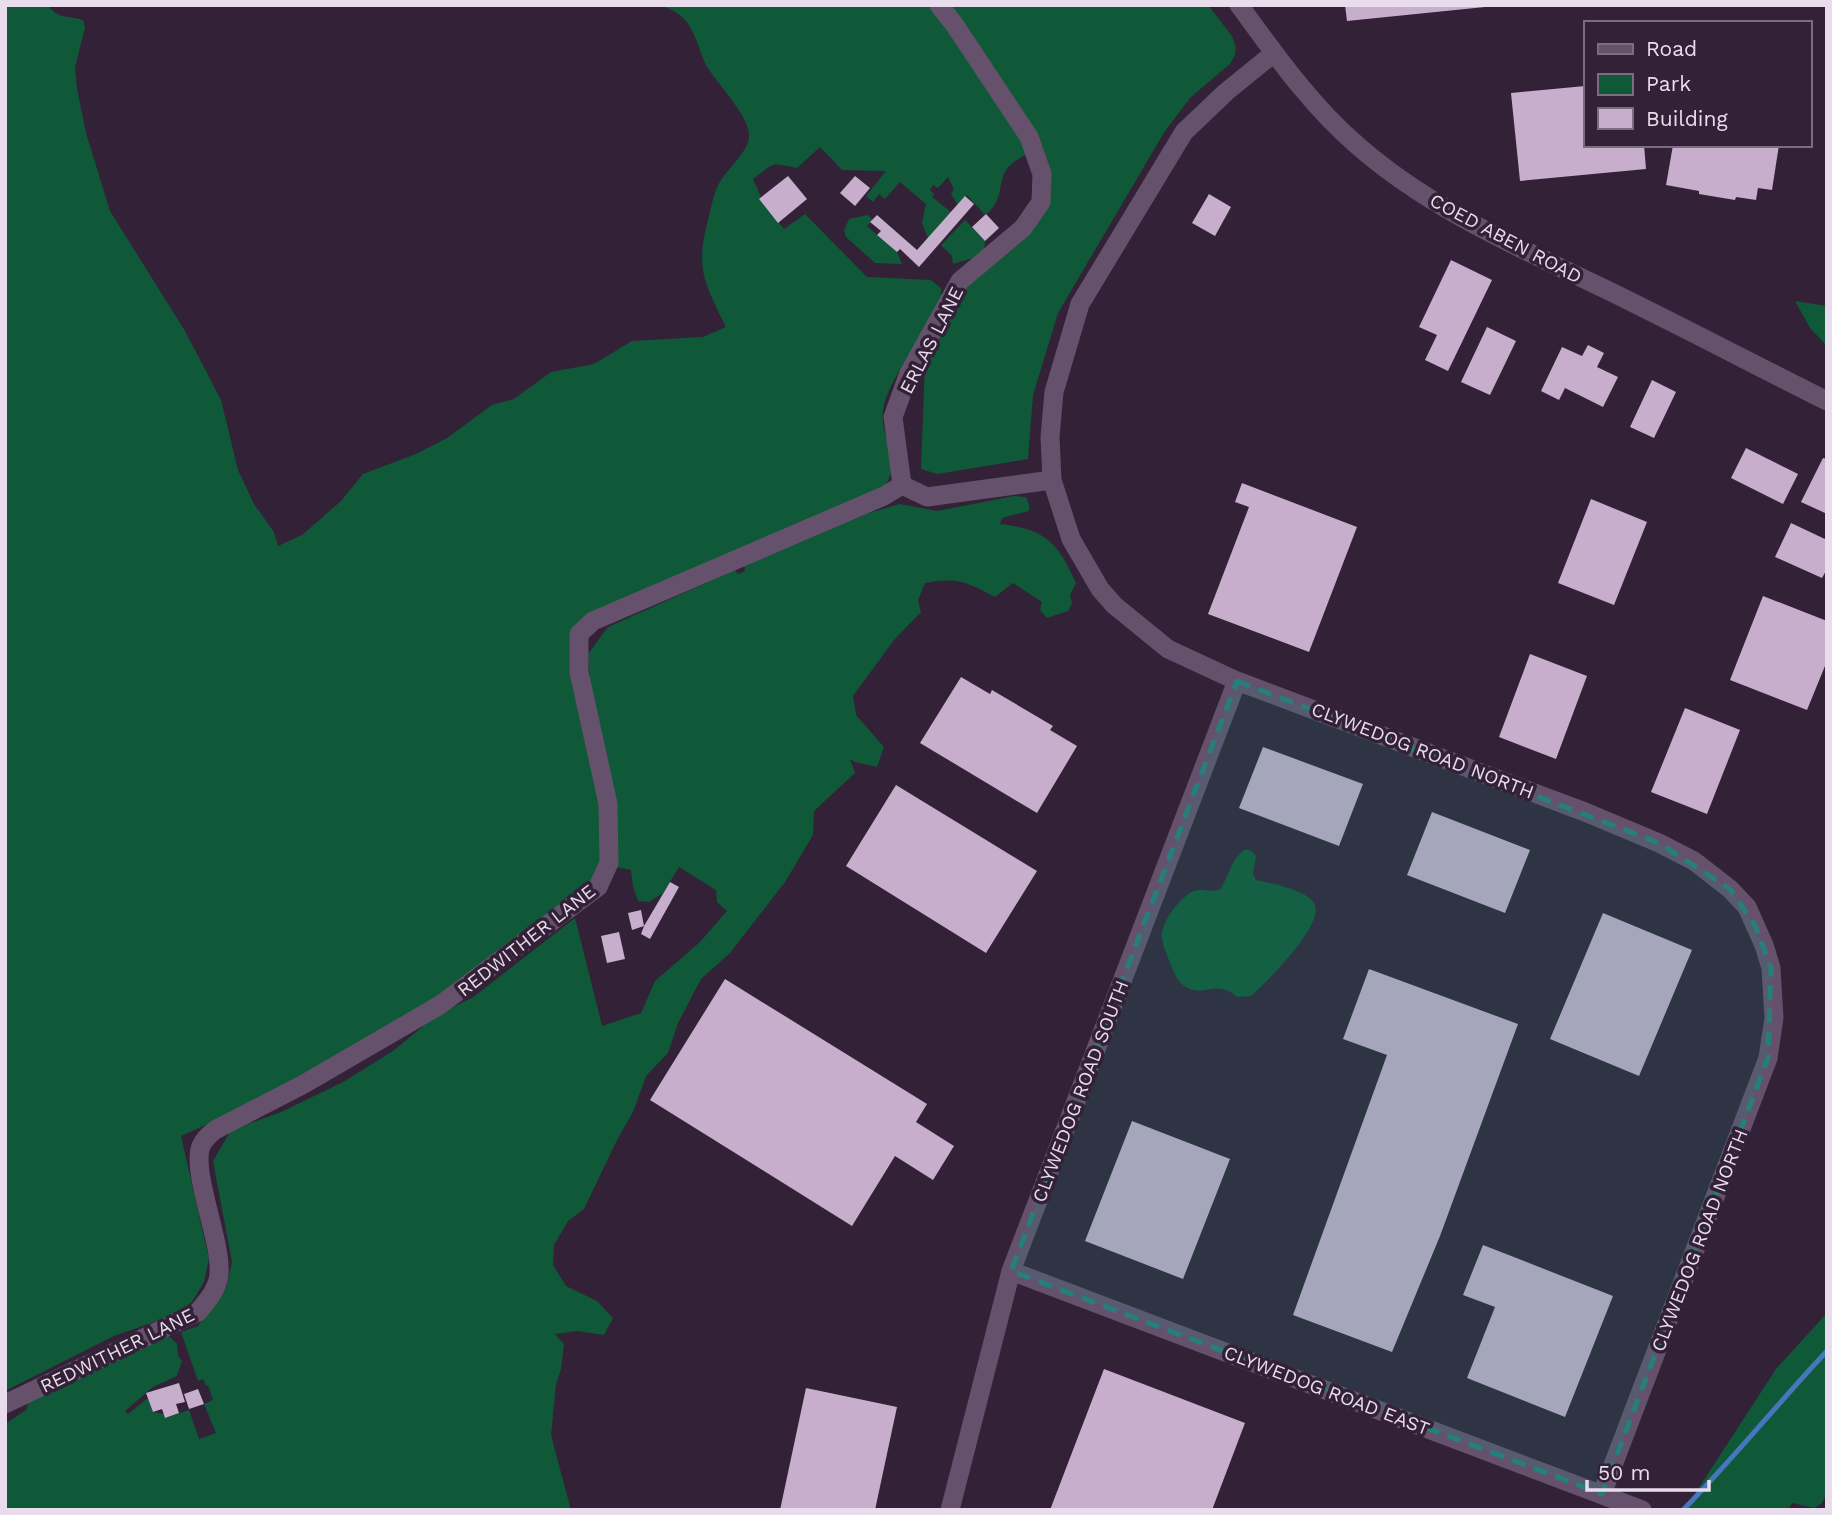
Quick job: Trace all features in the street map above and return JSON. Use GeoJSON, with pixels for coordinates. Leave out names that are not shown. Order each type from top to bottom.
{"type":"FeatureCollection","features":[{"type":"Feature","properties":{"kind":"street","name":"ERLAS LANE"},"geometry":{"type":"LineString","coordinates":[[902,485],[893,417],[909,373],[960,281],[1023,229],[1041,202],[1042,174],[1030,137],[954,23],[939,5]]}},
{"type":"Feature","properties":{"kind":"street","name":"COED ABEN ROAD"},"geometry":{"type":"LineString","coordinates":[[1239,5],[1316,104],[1357,145],[1397,178],[1442,206],[1554,265],[1827,401]]}},
{"type":"Feature","properties":{"kind":"street","name":"CLYWEDOG ROAD NORTH"},"geometry":{"type":"LineString","coordinates":[[1274,53],[1226,92],[1184,132],[1080,304],[1054,392],[1050,437],[1052,480],[1071,539],[1100,589],[1114,605],[1168,649],[1237,681],[1414,746],[1659,843],[1694,861],[1730,889],[1746,907],[1771,968],[1774,1018],[1768,1058],[1602,1494]]}},
{"type":"Feature","properties":{"kind":"street"},"geometry":{"type":"LineString","coordinates":[[902,485],[927,497],[1052,480]]}},
{"type":"Feature","properties":{"kind":"street","name":"REDWITHER LANE"},"geometry":{"type":"LineString","coordinates":[[5,1404],[198,1312],[212,1296],[219,1276],[218,1257],[199,1162],[201,1144],[206,1137],[440,1005],[598,887],[609,863],[608,804],[579,672],[579,634],[593,621],[884,496],[902,485]]}},
{"type":"Feature","properties":{"kind":"street","name":"CLYWEDOG ROAD SOUTH"},"geometry":{"type":"LineString","coordinates":[[950,1510],[1011,1271],[1237,681]]}},
{"type":"Feature","properties":{"kind":"street","name":"CLYWEDOG ROAD EAST"},"geometry":{"type":"LineString","coordinates":[[1011,1271],[1642,1510]]}},
{"type":"Feature","properties":{"kind":"highlighted area"},"geometry":{"type":"Polygon","coordinates":[[[1237,681],[1659,843],[1730,889],[1756,927],[1771,968],[1768,1058],[1602,1494],[1011,1271],[1237,681]]]}},
{"type":"Feature","properties":{"kind":"green space"},"geometry":{"type":"Polygon","coordinates":[[[5,5],[48,5],[60,15],[83,20],[85,28],[75,67],[77,89],[86,133],[110,211],[185,331],[221,400],[238,470],[254,504],[274,532],[278,546],[302,535],[341,501],[363,474],[416,454],[447,438],[492,405],[514,399],[551,372],[594,364],[632,341],[703,337],[726,327],[707,285],[702,262],[703,249],[712,202],[721,180],[748,142],[748,129],[739,110],[706,65],[686,21],[674,11],[659,5],[1208,5],[1232,36],[1236,48],[1230,64],[1191,97],[1165,131],[1058,313],[1033,395],[1028,459],[937,474],[921,469],[925,363],[966,285],[1049,203],[1030,152],[1006,170],[996,202],[988,213],[984,214],[967,195],[958,205],[951,194],[954,189],[948,177],[938,188],[933,185],[930,190],[934,194],[932,197],[951,212],[928,238],[922,223],[926,204],[900,182],[885,199],[879,194],[873,202],[866,196],[886,171],[842,170],[820,147],[797,168],[774,165],[753,179],[761,197],[759,199],[784,229],[805,214],[867,277],[931,280],[941,288],[941,305],[899,372],[886,399],[883,421],[892,461],[888,481],[880,492],[577,630],[601,803],[603,865],[586,889],[416,1011],[289,1088],[181,1136],[209,1259],[204,1282],[192,1302],[174,1315],[114,1336],[5,1391],[5,5]]]}},
{"type":"Feature","properties":{"kind":"green space"},"geometry":{"type":"Polygon","coordinates":[[[868,215],[872,220],[867,226],[897,252],[902,264],[875,263],[846,237],[844,230],[849,219],[868,215]]]}},
{"type":"Feature","properties":{"kind":"green space"},"geometry":{"type":"Polygon","coordinates":[[[965,220],[985,241],[984,251],[973,258],[953,264],[952,256],[941,245],[965,220]]]}},
{"type":"Feature","properties":{"kind":"green space"},"geometry":{"type":"Polygon","coordinates":[[[1795,301],[1827,306],[1827,346],[1810,328],[1795,301]]]}},
{"type":"Feature","properties":{"kind":"green space"},"geometry":{"type":"Polygon","coordinates":[[[1014,496],[1026,497],[1029,511],[1002,518],[1000,524],[1039,534],[1056,548],[1076,583],[1070,595],[1072,603],[1068,611],[1047,618],[1040,610],[1042,602],[1013,583],[995,597],[962,582],[925,583],[918,600],[921,612],[894,640],[853,696],[856,715],[884,747],[877,767],[850,759],[855,773],[814,811],[813,835],[785,882],[730,953],[701,979],[678,1023],[668,1053],[646,1076],[633,1112],[584,1209],[568,1221],[554,1245],[553,1265],[566,1286],[597,1301],[613,1318],[604,1335],[577,1331],[555,1334],[564,1344],[556,1384],[551,1435],[571,1510],[5,1510],[5,1424],[26,1410],[30,1398],[168,1335],[177,1344],[178,1356],[182,1361],[177,1376],[153,1387],[125,1411],[128,1414],[148,1398],[153,1412],[164,1414],[165,1418],[189,1410],[199,1439],[216,1433],[204,1404],[213,1400],[208,1385],[206,1386],[203,1379],[198,1381],[181,1332],[198,1326],[219,1290],[226,1288],[232,1262],[213,1161],[231,1130],[281,1112],[343,1082],[393,1051],[438,1014],[472,998],[575,918],[602,1026],[641,1013],[655,981],[700,942],[727,911],[717,902],[716,890],[679,867],[663,893],[649,902],[638,901],[631,870],[615,867],[592,706],[588,654],[608,627],[735,570],[738,574],[745,571],[744,566],[865,514],[900,504],[937,511],[1014,496]]]}},
{"type":"Feature","properties":{"kind":"green space"},"geometry":{"type":"Polygon","coordinates":[[[1244,850],[1250,850],[1256,856],[1253,874],[1256,880],[1288,888],[1311,900],[1315,905],[1315,914],[1311,926],[1292,953],[1251,996],[1237,997],[1217,988],[1193,990],[1177,978],[1163,943],[1163,928],[1172,911],[1190,893],[1221,889],[1235,859],[1244,850]]]}},
{"type":"Feature","properties":{"kind":"green space"},"geometry":{"type":"Polygon","coordinates":[[[1827,1313],[1827,1494],[1821,1504],[1814,1508],[1792,1503],[1788,1510],[1685,1509],[1776,1369],[1827,1313]]]}},
{"type":"Feature","properties":{"kind":"building"},"geometry":{"type":"Polygon","coordinates":[[[1345,5],[1485,5],[1485,7],[1347,21],[1345,5]]]}},
{"type":"Feature","properties":{"kind":"building"},"geometry":{"type":"Polygon","coordinates":[[[1584,86],[1584,147],[1644,147],[1646,169],[1520,181],[1511,93],[1584,86]]]}},
{"type":"Feature","properties":{"kind":"building"},"geometry":{"type":"Polygon","coordinates":[[[1673,147],[1779,147],[1772,190],[1758,188],[1756,200],[1736,197],[1735,200],[1699,194],[1699,191],[1666,185],[1673,147]]]}},
{"type":"Feature","properties":{"kind":"building"},"geometry":{"type":"Polygon","coordinates":[[[788,176],[807,199],[778,223],[759,199],[788,176]]]}},
{"type":"Feature","properties":{"kind":"building"},"geometry":{"type":"Polygon","coordinates":[[[855,176],[870,188],[855,206],[840,193],[855,176]]]}},
{"type":"Feature","properties":{"kind":"building"},"geometry":{"type":"Polygon","coordinates":[[[1209,194],[1231,207],[1215,236],[1192,223],[1209,194]]]}},
{"type":"Feature","properties":{"kind":"building"},"geometry":{"type":"Polygon","coordinates":[[[965,196],[974,204],[919,267],[900,249],[897,252],[877,235],[881,231],[870,222],[877,215],[917,250],[965,196]]]}},
{"type":"Feature","properties":{"kind":"building"},"geometry":{"type":"Polygon","coordinates":[[[986,214],[999,228],[985,241],[972,227],[986,214]]]}},
{"type":"Feature","properties":{"kind":"building"},"geometry":{"type":"Polygon","coordinates":[[[1451,260],[1492,280],[1448,371],[1425,360],[1437,335],[1419,327],[1451,260]]]}},
{"type":"Feature","properties":{"kind":"building"},"geometry":{"type":"Polygon","coordinates":[[[1487,327],[1516,341],[1490,395],[1461,382],[1487,327]]]}},
{"type":"Feature","properties":{"kind":"building"},"geometry":{"type":"Polygon","coordinates":[[[1588,345],[1604,353],[1597,367],[1618,377],[1603,407],[1565,388],[1559,400],[1541,391],[1562,347],[1582,356],[1588,345]]]}},
{"type":"Feature","properties":{"kind":"building"},"geometry":{"type":"Polygon","coordinates":[[[1652,380],[1676,392],[1654,438],[1630,427],[1652,380]]]}},
{"type":"Feature","properties":{"kind":"building"},"geometry":{"type":"Polygon","coordinates":[[[1746,448],[1798,474],[1783,504],[1731,478],[1746,448]]]}},
{"type":"Feature","properties":{"kind":"building"},"geometry":{"type":"Polygon","coordinates":[[[1823,458],[1827,459],[1825,513],[1801,502],[1823,458]]]}},
{"type":"Feature","properties":{"kind":"building"},"geometry":{"type":"Polygon","coordinates":[[[1242,483],[1357,527],[1309,652],[1208,614],[1249,507],[1235,502],[1242,483]]]}},
{"type":"Feature","properties":{"kind":"building"},"geometry":{"type":"Polygon","coordinates":[[[1591,499],[1647,522],[1614,605],[1558,583],[1591,499]]]}},
{"type":"Feature","properties":{"kind":"building"},"geometry":{"type":"Polygon","coordinates":[[[1791,523],[1827,540],[1827,569],[1822,578],[1775,557],[1791,523]]]}},
{"type":"Feature","properties":{"kind":"building"},"geometry":{"type":"Polygon","coordinates":[[[1763,596],[1827,621],[1827,661],[1807,710],[1730,680],[1763,596]]]}},
{"type":"Feature","properties":{"kind":"building"},"geometry":{"type":"Polygon","coordinates":[[[1530,654],[1587,676],[1556,759],[1499,737],[1530,654]]]}},
{"type":"Feature","properties":{"kind":"building"},"geometry":{"type":"Polygon","coordinates":[[[961,677],[990,694],[992,690],[1053,726],[1050,730],[1077,746],[1037,813],[920,743],[961,677]]]}},
{"type":"Feature","properties":{"kind":"building"},"geometry":{"type":"Polygon","coordinates":[[[1685,708],[1740,730],[1707,814],[1651,792],[1685,708]]]}},
{"type":"Feature","properties":{"kind":"building"},"geometry":{"type":"Polygon","coordinates":[[[1263,747],[1363,784],[1339,846],[1239,808],[1263,747]]]}},
{"type":"Feature","properties":{"kind":"building"},"geometry":{"type":"Polygon","coordinates":[[[896,785],[1037,871],[986,953],[846,866],[896,785]]]}},
{"type":"Feature","properties":{"kind":"building"},"geometry":{"type":"Polygon","coordinates":[[[1432,812],[1530,850],[1505,913],[1407,875],[1432,812]]]}},
{"type":"Feature","properties":{"kind":"building"},"geometry":{"type":"Polygon","coordinates":[[[670,882],[679,887],[650,939],[641,934],[670,882]]]}},
{"type":"Feature","properties":{"kind":"building"},"geometry":{"type":"Polygon","coordinates":[[[641,910],[644,926],[632,930],[628,913],[641,910]]]}},
{"type":"Feature","properties":{"kind":"building"},"geometry":{"type":"Polygon","coordinates":[[[1603,913],[1692,950],[1639,1076],[1550,1039],[1603,913]]]}},
{"type":"Feature","properties":{"kind":"building"},"geometry":{"type":"Polygon","coordinates":[[[619,932],[625,959],[607,963],[601,936],[619,932]]]}},
{"type":"Feature","properties":{"kind":"building"},"geometry":{"type":"Polygon","coordinates":[[[1369,969],[1518,1024],[1440,1236],[1392,1352],[1293,1315],[1387,1055],[1343,1039],[1369,969]]]}},
{"type":"Feature","properties":{"kind":"building"},"geometry":{"type":"Polygon","coordinates":[[[725,979],[927,1104],[916,1122],[954,1146],[933,1180],[895,1156],[852,1226],[650,1100],[725,979]]]}},
{"type":"Feature","properties":{"kind":"building"},"geometry":{"type":"Polygon","coordinates":[[[1132,1121],[1230,1159],[1183,1279],[1085,1241],[1132,1121]]]}},
{"type":"Feature","properties":{"kind":"building"},"geometry":{"type":"Polygon","coordinates":[[[1483,1245],[1613,1296],[1565,1417],[1467,1378],[1495,1307],[1463,1295],[1483,1245]]]}},
{"type":"Feature","properties":{"kind":"building"},"geometry":{"type":"Polygon","coordinates":[[[1104,1369],[1245,1423],[1212,1510],[1050,1510],[1104,1369]]]}},
{"type":"Feature","properties":{"kind":"building"},"geometry":{"type":"Polygon","coordinates":[[[179,1383],[185,1402],[176,1404],[179,1413],[165,1418],[162,1409],[153,1412],[146,1393],[179,1383]]]}},
{"type":"Feature","properties":{"kind":"building"},"geometry":{"type":"Polygon","coordinates":[[[806,1388],[897,1407],[875,1510],[780,1510],[806,1388]]]}},
{"type":"Feature","properties":{"kind":"building"},"geometry":{"type":"Polygon","coordinates":[[[198,1389],[204,1404],[189,1409],[184,1394],[198,1389]]]}},
{"type":"Feature","properties":{"kind":"waterway"},"geometry":{"type":"LineString","coordinates":[[1683,1510],[1827,1351]]}}]}
